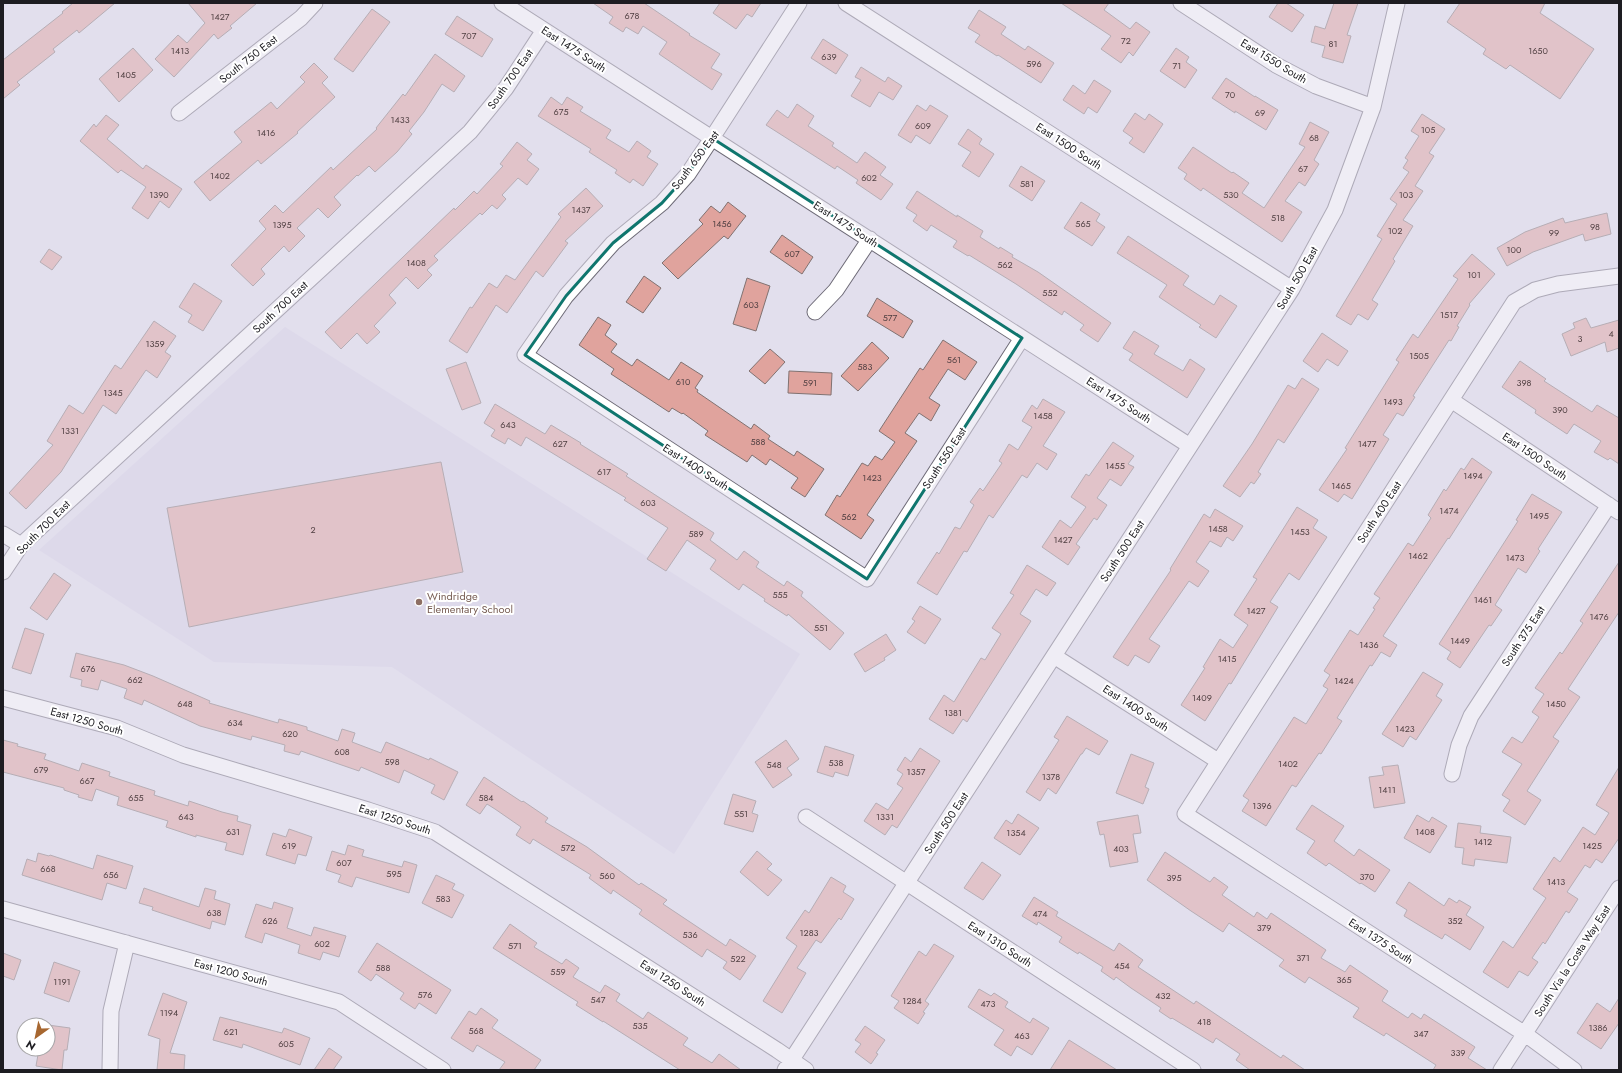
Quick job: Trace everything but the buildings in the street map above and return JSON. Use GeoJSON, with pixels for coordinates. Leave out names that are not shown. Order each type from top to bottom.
{"type":"FeatureCollection","features":[{"type":"Feature","properties":{"kind":"street","name":"South 750 East"},"geometry":{"type":"LineString","coordinates":[[179,113],[301,18],[315,3]]}},
{"type":"Feature","properties":{"kind":"street","name":"East 1475 South"},"geometry":{"type":"LineString","coordinates":[[502,3],[1190,446]]}},
{"type":"Feature","properties":{"kind":"street","name":"South 650 East"},"geometry":{"type":"LineString","coordinates":[[525,356],[566,296],[613,243],[662,203],[688,174],[798,3]]}},
{"type":"Feature","properties":{"kind":"street","name":"East 1500 South"},"geometry":{"type":"LineString","coordinates":[[846,3],[1292,289]]}},
{"type":"Feature","properties":{"kind":"street","name":"East 1550 South"},"geometry":{"type":"LineString","coordinates":[[1181,3],[1276,65],[1316,86],[1372,107]]}},
{"type":"Feature","properties":{"kind":"street","name":"South 500 East"},"geometry":{"type":"LineString","coordinates":[[789,1065],[1292,289],[1335,210],[1372,107],[1397,3]]}},
{"type":"Feature","properties":{"kind":"street","name":"South 700 East"},"geometry":{"type":"LineString","coordinates":[[3,572],[21,545],[470,132],[506,88],[544,30]]}},
{"type":"Feature","properties":{"kind":"street"},"geometry":{"type":"LineString","coordinates":[[815,312],[836,290],[870,239]]}},
{"type":"Feature","properties":{"kind":"street","name":"South 400 East"},"geometry":{"type":"LineString","coordinates":[[1185,814],[1514,302],[1535,290],[1558,284],[1619,276]]}},
{"type":"Feature","properties":{"kind":"street","name":"South 550 East"},"geometry":{"type":"LineString","coordinates":[[867,578],[1022,338]]}},
{"type":"Feature","properties":{"kind":"street","name":"East 1400 South"},"geometry":{"type":"LineString","coordinates":[[525,356],[867,578]]}},
{"type":"Feature","properties":{"kind":"street","name":"East 1500 South"},"geometry":{"type":"LineString","coordinates":[[1451,400],[1614,509]]}},
{"type":"Feature","properties":{"kind":"street","name":"South 375 East"},"geometry":{"type":"LineString","coordinates":[[1452,774],[1459,745],[1471,716],[1614,509]]}},
{"type":"Feature","properties":{"kind":"street"},"geometry":{"type":"LineString","coordinates":[[3,534],[21,545]]}},
{"type":"Feature","properties":{"kind":"street","name":"East 1400 South"},"geometry":{"type":"LineString","coordinates":[[1054,656],[1218,761]]}},
{"type":"Feature","properties":{"kind":"street","name":"East 1250 South"},"geometry":{"type":"LineString","coordinates":[[3,698],[117,728],[183,755],[368,810],[435,832],[789,1065],[806,1070]]}},
{"type":"Feature","properties":{"kind":"street","name":"East 1375 South"},"geometry":{"type":"LineString","coordinates":[[1185,814],[1525,1034],[1574,1070]]}},
{"type":"Feature","properties":{"kind":"street","name":"East 1310 South"},"geometry":{"type":"LineString","coordinates":[[806,817],[1193,1070]]}},
{"type":"Feature","properties":{"kind":"street","name":"South Via la Costa Way East"},"geometry":{"type":"LineString","coordinates":[[1501,1070],[1619,888]]}},
{"type":"Feature","properties":{"kind":"street","name":"East 1200 South"},"geometry":{"type":"LineString","coordinates":[[3,909],[339,1002],[443,1070]]}},
{"type":"Feature","properties":{"kind":"street"},"geometry":{"type":"LineString","coordinates":[[110,1070],[111,1011],[127,943]]}},
{"type":"Feature","properties":{"kind":"highlighted area"},"geometry":{"type":"Polygon","coordinates":[[[712,138],[1022,338],[867,579],[525,355],[566,296],[613,243],[662,203],[688,174],[712,138]]]}},
{"type":"Feature","properties":{"kind":"shaded area","name":"Windridge Elementary School"},"geometry":{"type":"Polygon","coordinates":[[[285,327],[800,654],[674,854],[392,667],[214,662],[39,550],[285,327]]]}},
{"type":"Feature","properties":{"kind":"place","name":"Windridge Elementary School"},"geometry":{"type":"Point","coordinates":[419,602]}}]}
